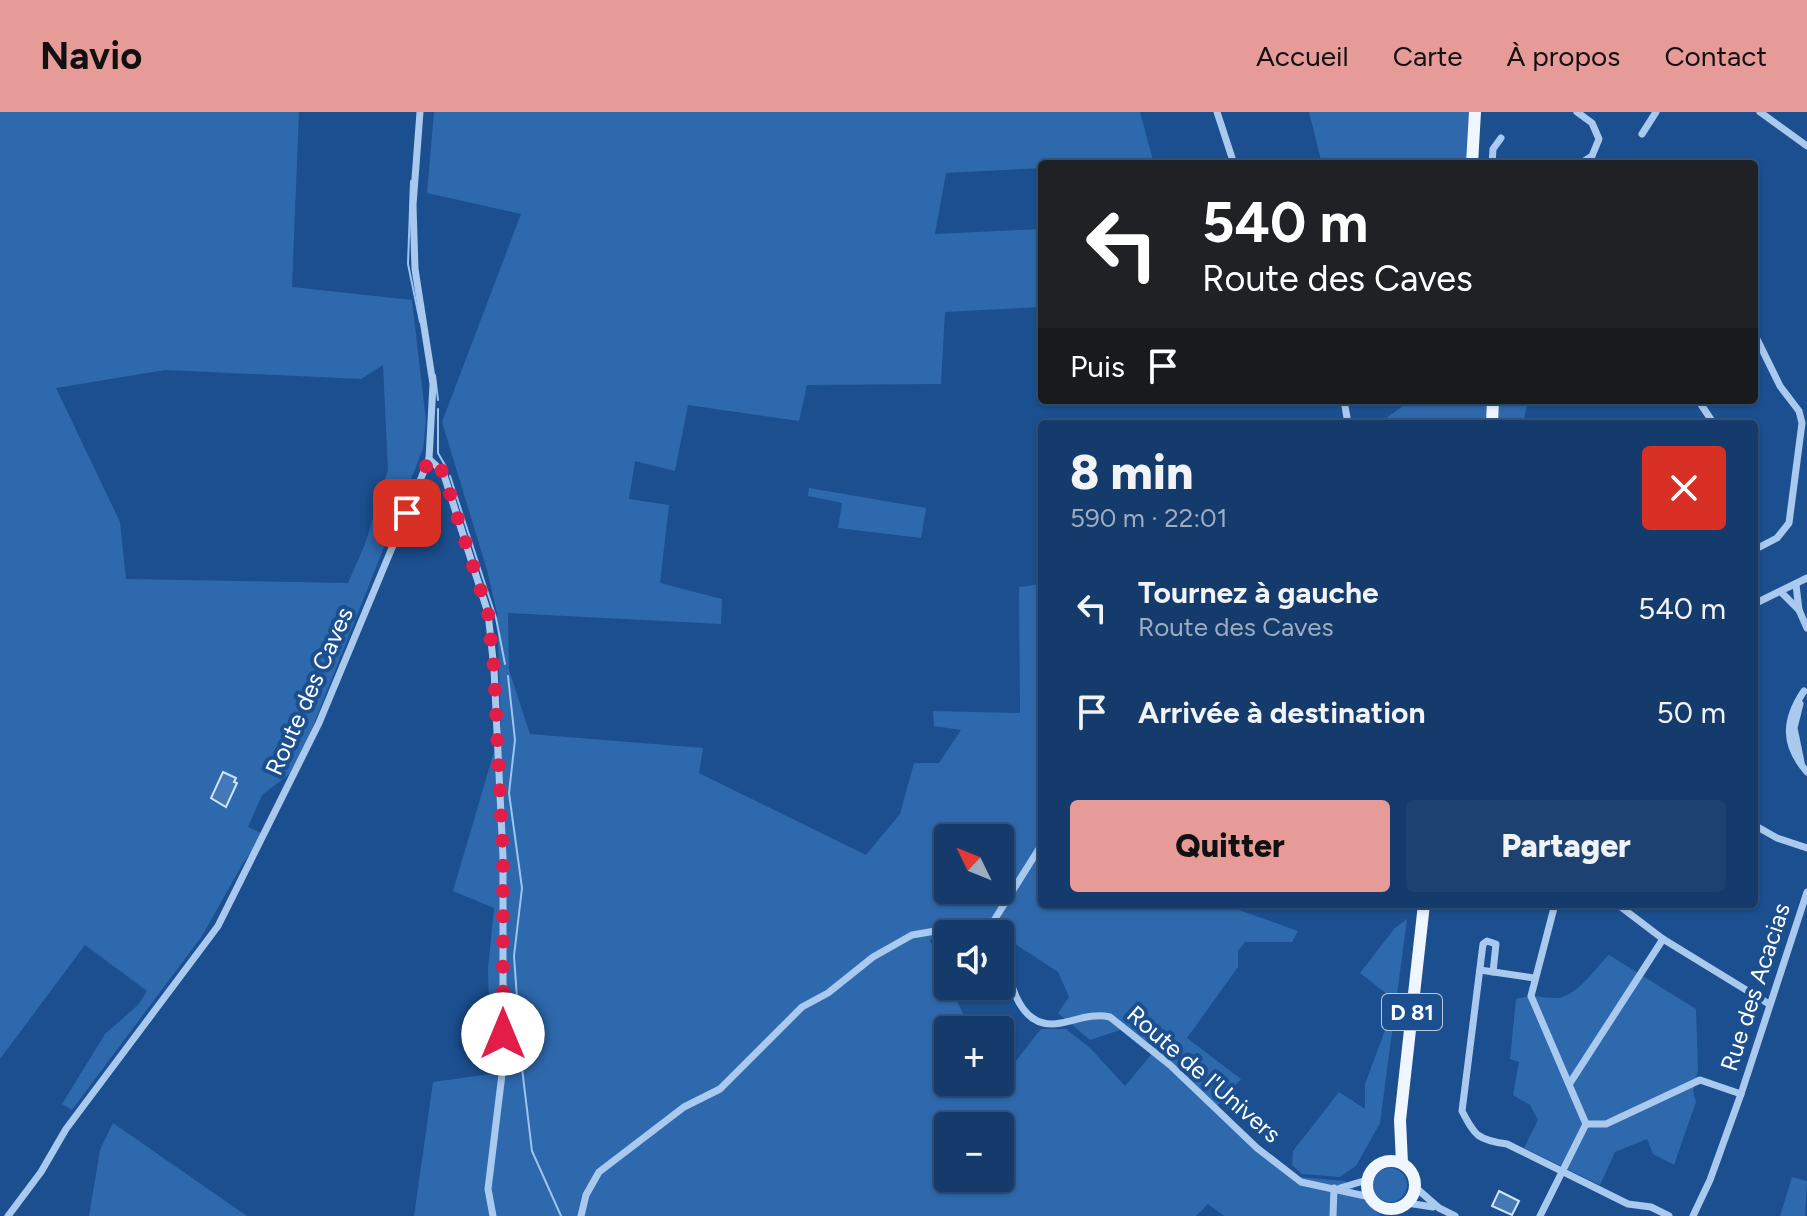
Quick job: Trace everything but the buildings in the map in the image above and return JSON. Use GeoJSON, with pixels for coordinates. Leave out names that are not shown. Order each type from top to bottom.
{"type":"FeatureCollection","features":[{"type":"Feature","properties":{"kind":"main road"},"geometry":{"type":"LineString","coordinates":[[1472,160],[1475,112]]}},
{"type":"Feature","properties":{"kind":"main road","name":"D 81"},"geometry":{"type":"LineString","coordinates":[[1402,1163],[1400,1120],[1424,908]]}},
{"type":"Feature","properties":{"kind":"main road","name":"D 81"},"geometry":{"type":"LineString","coordinates":[[1386,1161],[1400,1120]]}},
{"type":"Feature","properties":{"kind":"main road"},"geometry":{"type":"LineString","coordinates":[[1386,1161],[1402,1163],[1412,1173],[1415,1187],[1400,1209],[1376,1206],[1367,1180],[1374,1168],[1386,1161]]}},
{"type":"Feature","properties":{"kind":"street","name":"Route des Caves"},"geometry":{"type":"LineString","coordinates":[[8,1216],[41,1172],[66,1129],[218,926],[319,723],[429,459],[433,384],[415,269],[413,205],[420,112]]}},
{"type":"Feature","properties":{"kind":"street"},"geometry":{"type":"LineString","coordinates":[[1217,112],[1233,160]]}},
{"type":"Feature","properties":{"kind":"street"},"geometry":{"type":"LineString","coordinates":[[1577,112],[1592,123],[1599,139],[1592,156],[1586,160]]}},
{"type":"Feature","properties":{"kind":"street"},"geometry":{"type":"LineString","coordinates":[[1642,134],[1656,112]]}},
{"type":"Feature","properties":{"kind":"street"},"geometry":{"type":"LineString","coordinates":[[1760,112],[1807,146]]}},
{"type":"Feature","properties":{"kind":"street"},"geometry":{"type":"LineString","coordinates":[[1492,160],[1493,149],[1501,138]]}},
{"type":"Feature","properties":{"kind":"street"},"geometry":{"type":"LineString","coordinates":[[1758,341],[1774,375],[1799,411],[1802,423],[1789,523],[1777,538],[1758,548]]}},
{"type":"Feature","properties":{"kind":"street"},"geometry":{"type":"LineString","coordinates":[[429,459],[443,472],[488,613],[494,669],[503,857],[503,1066],[488,1189],[493,1216]]}},
{"type":"Feature","properties":{"kind":"street"},"geometry":{"type":"LineString","coordinates":[[1758,602],[1807,578]]}},
{"type":"Feature","properties":{"kind":"street"},"geometry":{"type":"LineString","coordinates":[[1796,585],[1799,610],[1807,628]]}},
{"type":"Feature","properties":{"kind":"street"},"geometry":{"type":"LineString","coordinates":[[1781,592],[1799,610]]}},
{"type":"Feature","properties":{"kind":"street"},"geometry":{"type":"LineString","coordinates":[[1805,770],[1794,728],[1806,688]]}},
{"type":"Feature","properties":{"kind":"street"},"geometry":{"type":"LineString","coordinates":[[1758,827],[1777,838],[1807,848]]}},
{"type":"Feature","properties":{"kind":"street"},"geometry":{"type":"LineString","coordinates":[[994,920],[1038,850]]}},
{"type":"Feature","properties":{"kind":"street","name":"Rue des Acacias"},"geometry":{"type":"LineString","coordinates":[[1693,1216],[1710,1180],[1741,1094],[1807,892]]}},
{"type":"Feature","properties":{"kind":"street"},"geometry":{"type":"LineString","coordinates":[[1540,1216],[1586,1124],[1531,996],[1554,908]]}},
{"type":"Feature","properties":{"kind":"street"},"geometry":{"type":"LineString","coordinates":[[1622,908],[1663,939],[1769,1004]]}},
{"type":"Feature","properties":{"kind":"street"},"geometry":{"type":"LineString","coordinates":[[581,1216],[586,1195],[599,1172],[684,1107],[720,1089],[802,1007],[828,993],[873,957],[912,935],[934,931]]}},
{"type":"Feature","properties":{"kind":"street"},"geometry":{"type":"LineString","coordinates":[[1570,1083],[1663,939]]}},
{"type":"Feature","properties":{"kind":"street"},"geometry":{"type":"LineString","coordinates":[[1493,972],[1496,946],[1487,941],[1483,944],[1462,1111],[1473,1133],[1489,1141],[1507,1144],[1628,1204],[1651,1207],[1669,1216]]}},
{"type":"Feature","properties":{"kind":"street"},"geometry":{"type":"LineString","coordinates":[[1480,970],[1534,978]]}},
{"type":"Feature","properties":{"kind":"street","name":"Route de l'Univers"},"geometry":{"type":"LineString","coordinates":[[1014,995],[1031,1016],[1049,1024],[1100,1015],[1109,1017],[1170,1065],[1236,1130],[1301,1182],[1336,1188],[1376,1206]]}},
{"type":"Feature","properties":{"kind":"street","name":"Rue des Acacias"},"geometry":{"type":"LineString","coordinates":[[1586,1124],[1606,1124],[1700,1080],[1741,1094]]}},
{"type":"Feature","properties":{"kind":"street","name":"Route de l'Univers"},"geometry":{"type":"LineString","coordinates":[[1336,1188],[1367,1180]]}},
{"type":"Feature","properties":{"kind":"street"},"geometry":{"type":"LineString","coordinates":[[1415,1187],[1439,1208],[1455,1216]]}},
{"type":"Feature","properties":{"kind":"street"},"geometry":{"type":"LineString","coordinates":[[1333,1216],[1336,1188]]}},
{"type":"Feature","properties":{"kind":"street"},"geometry":{"type":"LineString","coordinates":[[1400,1209],[1439,1208]]}},
{"type":"Feature","properties":{"kind":"shaded area"},"geometry":{"type":"Polygon","coordinates":[[[0,112],[299,112],[292,287],[412,300],[426,421],[423,449],[296,769],[262,795],[248,827],[265,835],[243,863],[202,936],[72,1110],[62,1104],[105,1034],[138,1005],[147,991],[85,945],[0,1059],[0,112]],[[383,365],[361,379],[165,370],[56,388],[120,522],[126,579],[348,583],[365,544],[388,470],[383,365]]]}},
{"type":"Feature","properties":{"kind":"shaded area"},"geometry":{"type":"Polygon","coordinates":[[[434,112],[1140,112],[1153,160],[1038,160],[1038,168],[946,173],[935,234],[1038,229],[1038,307],[945,312],[941,384],[807,385],[799,421],[688,405],[675,471],[635,461],[629,499],[669,505],[660,583],[722,599],[721,624],[508,613],[509,670],[530,734],[703,748],[699,773],[866,855],[900,814],[914,763],[939,763],[961,730],[934,726],[933,711],[1020,713],[1019,587],[1038,585],[1038,908],[1234,908],[1298,931],[1292,942],[1245,942],[1238,951],[1238,967],[1187,1038],[1241,1079],[1216,1107],[1258,1147],[1299,1177],[1345,1181],[1381,1216],[1224,1216],[1208,1204],[1196,1216],[414,1216],[433,1082],[491,1074],[488,968],[494,908],[453,891],[501,728],[497,613],[442,422],[521,214],[427,193],[434,112]],[[934,920],[934,939],[930,940],[934,949],[934,1000],[957,1000],[964,1016],[934,1016],[934,1096],[1014,1096],[1014,1063],[1041,1029],[1066,1029],[1091,1049],[1125,1086],[1155,1050],[1126,1028],[1090,1040],[1058,1013],[1069,997],[1058,972],[1014,943],[1014,920],[934,920]]]}},
{"type":"Feature","properties":{"kind":"shaded area"},"geometry":{"type":"Polygon","coordinates":[[[1309,112],[1470,112],[1477,160],[1321,160],[1309,112]]]}},
{"type":"Feature","properties":{"kind":"shaded area"},"geometry":{"type":"Polygon","coordinates":[[[1406,404],[1527,404],[1524,420],[1384,420],[1406,404]]]}},
{"type":"Feature","properties":{"kind":"shaded area"},"geometry":{"type":"Polygon","coordinates":[[[809,488],[926,508],[921,538],[838,528],[842,503],[808,496],[809,488]]]}},
{"type":"Feature","properties":{"kind":"shaded area"},"geometry":{"type":"Polygon","coordinates":[[[1407,919],[1380,1123],[1356,1166],[1340,1177],[1302,1174],[1292,1165],[1293,1151],[1339,1092],[1365,1109],[1365,1084],[1396,1001],[1360,973],[1395,928],[1407,919]]]}},
{"type":"Feature","properties":{"kind":"shaded area"},"geometry":{"type":"Polygon","coordinates":[[[1609,955],[1696,1009],[1698,1070],[1693,1091],[1696,1102],[1674,1165],[1653,1154],[1647,1139],[1615,1152],[1600,1185],[1524,1148],[1538,1120],[1530,1105],[1513,1095],[1519,1062],[1510,1059],[1516,999],[1533,996],[1554,998],[1570,994],[1609,955]]]}},
{"type":"Feature","properties":{"kind":"shaded area"},"geometry":{"type":"Polygon","coordinates":[[[113,1123],[247,1216],[89,1216],[100,1150],[113,1123]]]}},
{"type":"Feature","properties":{"kind":"shaded area"},"geometry":{"type":"Polygon","coordinates":[[[1390,1168],[1402,1173],[1407,1185],[1402,1197],[1390,1202],[1378,1197],[1373,1185],[1378,1173],[1390,1168]]]}},
{"type":"Feature","properties":{"kind":"shaded area"},"geometry":{"type":"Polygon","coordinates":[[[1792,1177],[1807,1181],[1805,1216],[1780,1216],[1792,1177]]]}},
{"type":"Feature","properties":{"kind":"waterway"},"geometry":{"type":"LineString","coordinates":[[411,181],[408,264],[420,322]]}},
{"type":"Feature","properties":{"kind":"waterway"},"geometry":{"type":"LineString","coordinates":[[435,375],[438,400]]}},
{"type":"Feature","properties":{"kind":"waterway"},"geometry":{"type":"LineString","coordinates":[[438,409],[438,453],[446,467]]}},
{"type":"Feature","properties":{"kind":"waterway"},"geometry":{"type":"LineString","coordinates":[[450,476],[496,618],[505,664]]}},
{"type":"Feature","properties":{"kind":"waterway"},"geometry":{"type":"LineString","coordinates":[[508,676],[515,740],[509,793],[522,888],[514,956],[522,1068],[532,1151],[561,1216]]}},
{"type":"Feature","properties":{"kind":"route"},"geometry":{"type":"LineString","coordinates":[[407,513],[429,459],[443,472],[488,613],[494,669],[503,857],[503,1034]]}}]}
